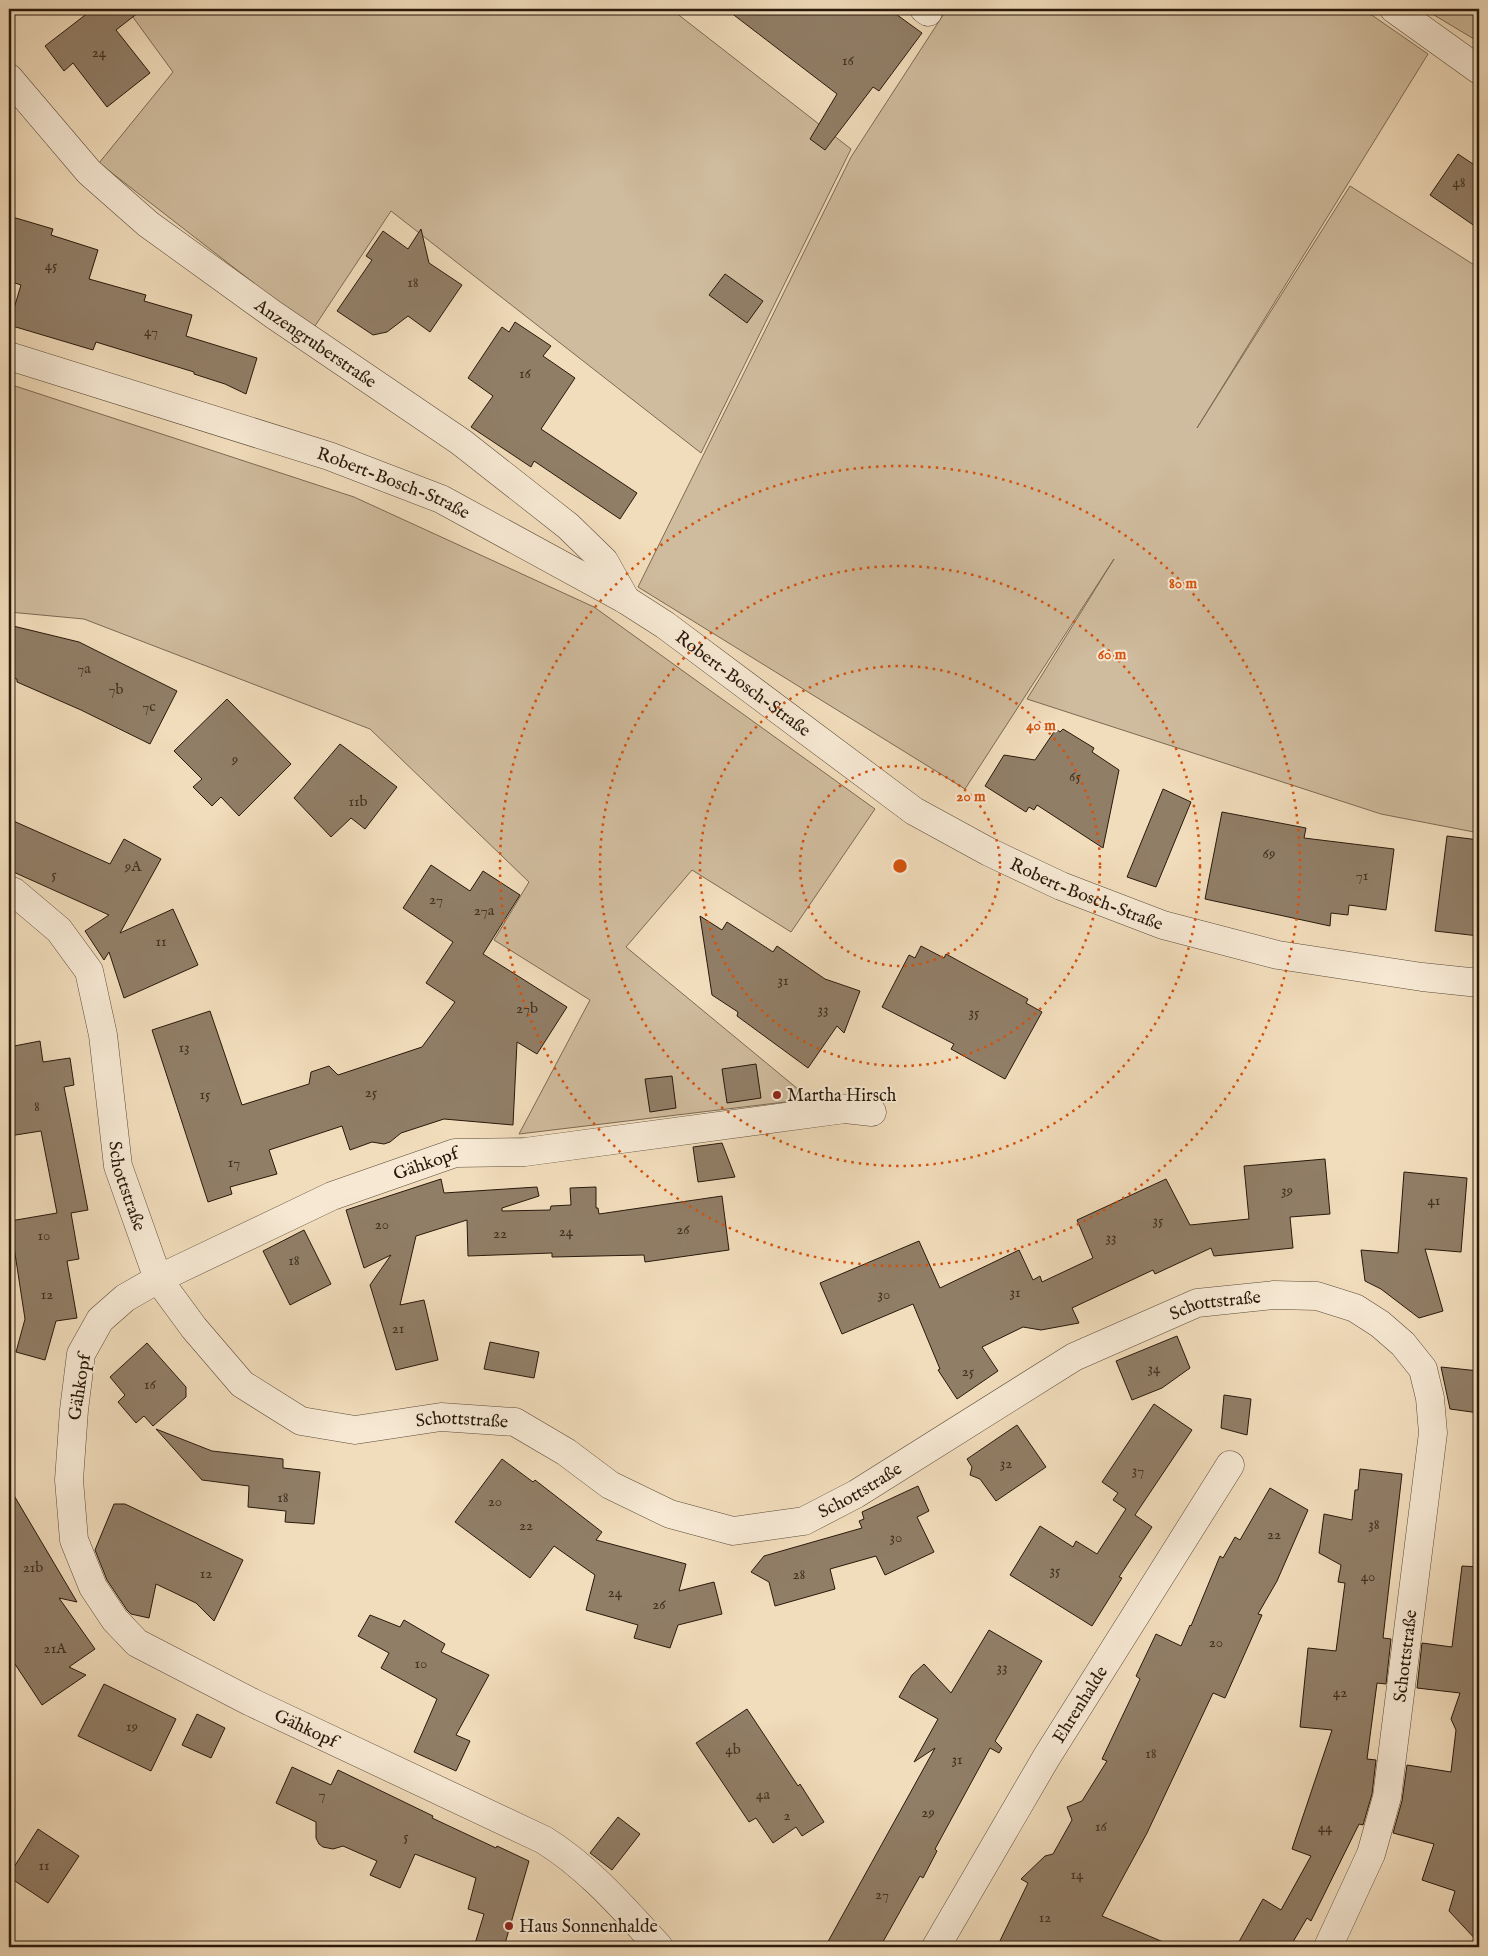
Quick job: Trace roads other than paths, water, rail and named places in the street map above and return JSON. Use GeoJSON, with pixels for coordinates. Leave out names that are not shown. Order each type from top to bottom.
{"type":"FeatureCollection","features":[{"type":"Feature","properties":{"kind":"street"},"geometry":{"type":"LineString","coordinates":[[1394,9],[1479,70]]}},
{"type":"Feature","properties":{"kind":"street","name":"Anzengruberstraße"},"geometry":{"type":"LineString","coordinates":[[9,78],[89,172],[148,224],[274,315],[461,442],[530,496],[568,526],[604,561],[626,600]]}},
{"type":"Feature","properties":{"kind":"street","name":"Robert-Bosch-Straße"},"geometry":{"type":"LineString","coordinates":[[9,356],[329,456],[441,499],[626,600],[665,625],[914,811],[989,852],[1061,886],[1164,925],[1278,955],[1422,977],[1479,983]]}},
{"type":"Feature","properties":{"kind":"street","name":"Schottstraße"},"geometry":{"type":"LineString","coordinates":[[9,890],[14,892],[59,930],[89,971],[103,1035],[118,1166],[158,1279],[194,1328],[242,1384],[301,1421],[355,1430],[441,1417],[516,1422],[566,1452],[610,1485],[670,1514],[732,1531],[804,1521],[856,1494],[1074,1356],[1197,1303],[1274,1295],[1318,1296],[1355,1308],[1380,1324],[1403,1344],[1423,1369],[1430,1398],[1433,1433],[1387,1797],[1372,1854],[1328,1947]]}},
{"type":"Feature","properties":{"kind":"street","name":"Gähkopf"},"geometry":{"type":"LineString","coordinates":[[658,1947],[620,1904],[587,1872],[566,1854],[544,1840],[251,1702],[137,1643],[115,1620],[93,1587],[74,1540],[69,1480],[74,1410],[81,1354],[100,1320],[125,1298],[158,1279],[332,1196],[455,1153],[525,1152],[845,1109],[872,1112]]}},
{"type":"Feature","properties":{"kind":"street","name":"Ehrenhalde"},"geometry":{"type":"LineString","coordinates":[[936,1947],[1046,1758],[1230,1465]]}},
{"type":"Feature","properties":{"kind":"place","name":"Martha Hirsch"},"geometry":{"type":"Point","coordinates":[777,1095]}},
{"type":"Feature","properties":{"kind":"place","name":"Haus Sonnenhalde"},"geometry":{"type":"Point","coordinates":[509,1926]}}]}
